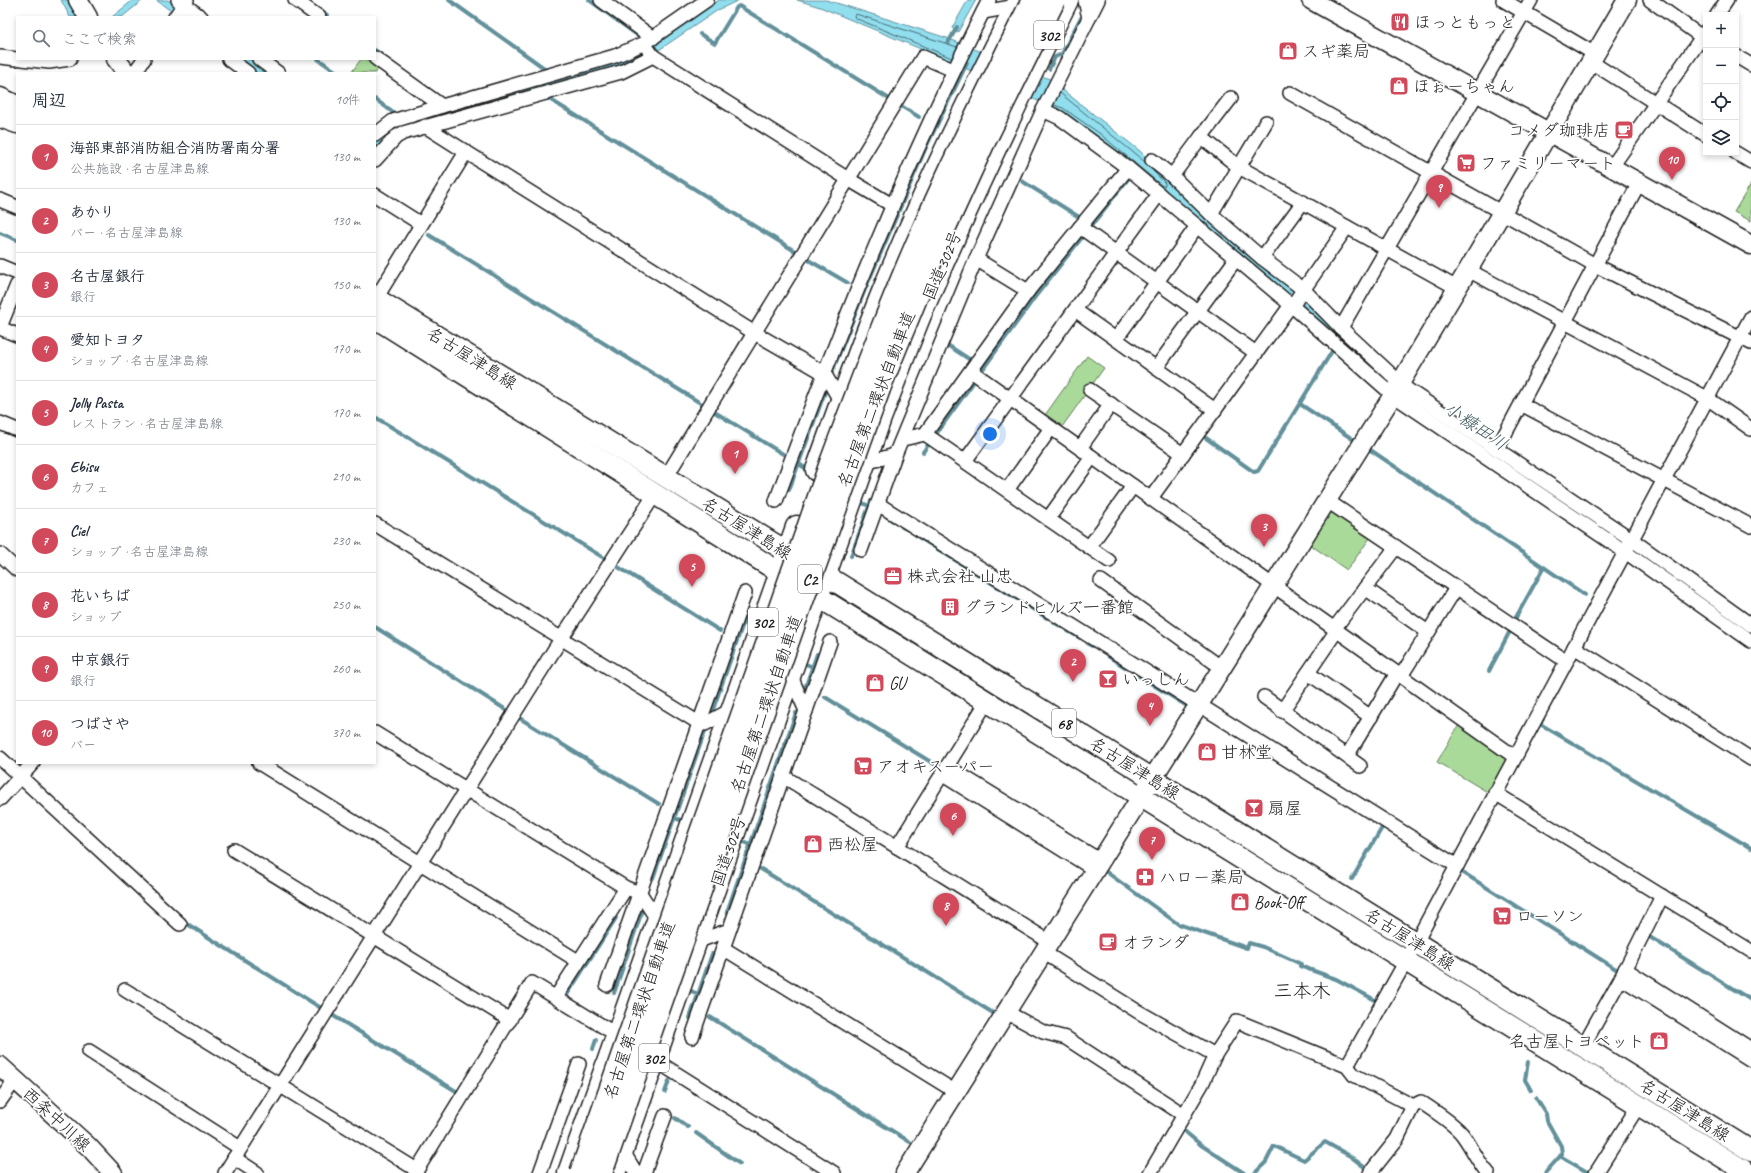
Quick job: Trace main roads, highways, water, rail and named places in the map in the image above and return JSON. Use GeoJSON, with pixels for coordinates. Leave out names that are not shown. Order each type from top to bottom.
{"type":"FeatureCollection","features":[{"type":"Feature","properties":{"kind":"highway","name":"名古屋第二環状自動車道"},"geometry":{"type":"LineString","coordinates":[[601,1173],[802,601],[880,386],[944,229],[982,146],[1054,0]]}},
{"type":"Feature","properties":{"kind":"highway","name":"国道302号"},"geometry":{"type":"LineString","coordinates":[[614,1173],[864,463],[922,312],[958,226],[1018,97],[1067,0]]}},
{"type":"Feature","properties":{"kind":"highway","name":"名古屋第二環状自動車道"},"geometry":{"type":"LineString","coordinates":[[581,1173],[832,460],[862,380],[927,221],[965,138],[1023,2]]}},
{"type":"Feature","properties":{"kind":"highway","name":"302"},"geometry":{"type":"LineString","coordinates":[[569,1173],[780,572],[841,402],[882,296],[918,212],[979,80],[1023,2]]}},
{"type":"Feature","properties":{"kind":"main road"},"geometry":{"type":"LineString","coordinates":[[0,98],[16,106]]}},
{"type":"Feature","properties":{"kind":"main road"},"geometry":{"type":"LineString","coordinates":[[0,117],[16,123]]}},
{"type":"Feature","properties":{"kind":"main road","name":"名古屋津島線"},"geometry":{"type":"LineString","coordinates":[[376,305],[666,477],[788,552],[1751,1151]]}},
{"type":"Feature","properties":{"kind":"main road","name":"名古屋津島線"},"geometry":{"type":"LineString","coordinates":[[376,305],[655,494],[1748,1173]]}},
{"type":"Feature","properties":{"kind":"water"},"geometry":{"type":"Polygon","coordinates":[[[61,0],[69,0],[77,16],[69,16],[61,0]]]}},
{"type":"Feature","properties":{"kind":"water"},"geometry":{"type":"Polygon","coordinates":[[[133,0],[143,0],[123,16],[113,16],[133,0]]]}},
{"type":"Feature","properties":{"kind":"water"},"geometry":{"type":"Polygon","coordinates":[[[156,0],[168,0],[191,16],[178,16],[156,0]]]}},
{"type":"Feature","properties":{"kind":"water"},"geometry":{"type":"Polygon","coordinates":[[[719,0],[739,0],[718,10],[656,52],[619,69],[381,147],[376,147],[376,137],[394,125],[642,50],[719,0]]]}},
{"type":"Feature","properties":{"kind":"water"},"geometry":{"type":"Polygon","coordinates":[[[797,0],[826,0],[843,5],[947,38],[1052,80],[1140,151],[1179,191],[1305,297],[1396,384],[1392,388],[1199,221],[1097,136],[1060,111],[947,60],[820,7],[797,0]]]}},
{"type":"Feature","properties":{"kind":"water"},"geometry":{"type":"Polygon","coordinates":[[[968,0],[976,0],[958,32],[952,28],[968,0]]]}},
{"type":"Feature","properties":{"kind":"water"},"geometry":{"type":"Polygon","coordinates":[[[239,60],[251,60],[268,72],[256,72],[239,60]]]}},
{"type":"Feature","properties":{"kind":"waterway"},"geometry":{"type":"LineString","coordinates":[[449,0],[547,70]]}},
{"type":"Feature","properties":{"kind":"waterway"},"geometry":{"type":"LineString","coordinates":[[589,0],[641,38]]}},
{"type":"Feature","properties":{"kind":"waterway"},"geometry":{"type":"LineString","coordinates":[[700,34],[715,43],[739,6],[891,100]]}},
{"type":"Feature","properties":{"kind":"waterway"},"geometry":{"type":"LineString","coordinates":[[321,11],[327,15]]}},
{"type":"Feature","properties":{"kind":"waterway"},"geometry":{"type":"LineString","coordinates":[[1049,69],[1055,57],[1062,54],[1080,19]]}},
{"type":"Feature","properties":{"kind":"waterway"},"geometry":{"type":"LineString","coordinates":[[948,43],[957,27]]}},
{"type":"Feature","properties":{"kind":"waterway"},"geometry":{"type":"LineString","coordinates":[[376,51],[383,56]]}},
{"type":"Feature","properties":{"kind":"waterway"},"geometry":{"type":"LineString","coordinates":[[319,60],[337,72]]}},
{"type":"Feature","properties":{"kind":"waterway"},"geometry":{"type":"LineString","coordinates":[[832,372],[864,292],[927,145],[967,63]]}},
{"type":"Feature","properties":{"kind":"waterway"},"geometry":{"type":"LineString","coordinates":[[546,97],[798,253]]}},
{"type":"Feature","properties":{"kind":"waterway"},"geometry":{"type":"LineString","coordinates":[[376,100],[395,114]]}},
{"type":"Feature","properties":{"kind":"waterway"},"geometry":{"type":"LineString","coordinates":[[901,106],[919,117]]}},
{"type":"Feature","properties":{"kind":"waterway"},"geometry":{"type":"LineString","coordinates":[[923,452],[1035,297],[1132,174]]}},
{"type":"Feature","properties":{"kind":"waterway"},"geometry":{"type":"LineString","coordinates":[[1022,181],[1079,217]]}},
{"type":"Feature","properties":{"kind":"waterway"},"geometry":{"type":"LineString","coordinates":[[0,233],[16,240]]}},
{"type":"Feature","properties":{"kind":"waterway"},"geometry":{"type":"LineString","coordinates":[[429,235],[702,404]]}},
{"type":"Feature","properties":{"kind":"waterway"},"geometry":{"type":"LineString","coordinates":[[805,258],[848,283]]}},
{"type":"Feature","properties":{"kind":"waterway"},"geometry":{"type":"LineString","coordinates":[[949,346],[972,361]]}},
{"type":"Feature","properties":{"kind":"waterway"},"geometry":{"type":"LineString","coordinates":[[1206,438],[1254,472],[1258,471],[1334,348]]}},
{"type":"Feature","properties":{"kind":"waterway"},"geometry":{"type":"LineString","coordinates":[[789,490],[826,389]]}},
{"type":"Feature","properties":{"kind":"waterway"},"geometry":{"type":"LineString","coordinates":[[1300,404],[1354,440]]}},
{"type":"Feature","properties":{"kind":"waterway"},"geometry":{"type":"LineString","coordinates":[[713,411],[783,454]]}},
{"type":"Feature","properties":{"kind":"waterway"},"geometry":{"type":"LineString","coordinates":[[376,418],[604,558]]}},
{"type":"Feature","properties":{"kind":"waterway"},"geometry":{"type":"LineString","coordinates":[[1369,449],[1585,595]]}},
{"type":"Feature","properties":{"kind":"waterway"},"geometry":{"type":"LineString","coordinates":[[799,464],[808,470]]}},
{"type":"Feature","properties":{"kind":"waterway","name":"小糠田川"},"geometry":{"type":"LineString","coordinates":[[1531,480],[1627,544]]}},
{"type":"Feature","properties":{"kind":"waterway"},"geometry":{"type":"LineString","coordinates":[[858,501],[869,506]]}},
{"type":"Feature","properties":{"kind":"waterway"},"geometry":{"type":"LineString","coordinates":[[851,556],[871,501]]}},
{"type":"Feature","properties":{"kind":"waterway"},"geometry":{"type":"LineString","coordinates":[[887,517],[893,521]]}},
{"type":"Feature","properties":{"kind":"waterway"},"geometry":{"type":"LineString","coordinates":[[902,527],[908,530]]}},
{"type":"Feature","properties":{"kind":"waterway"},"geometry":{"type":"LineString","coordinates":[[917,536],[1017,599]]}},
{"type":"Feature","properties":{"kind":"waterway"},"geometry":{"type":"LineString","coordinates":[[615,565],[720,631]]}},
{"type":"Feature","properties":{"kind":"waterway"},"geometry":{"type":"LineString","coordinates":[[1515,619],[1544,567]]}},
{"type":"Feature","properties":{"kind":"waterway"},"geometry":{"type":"LineString","coordinates":[[1028,606],[1047,618]]}},
{"type":"Feature","properties":{"kind":"waterway"},"geometry":{"type":"LineString","coordinates":[[711,715],[747,612]]}},
{"type":"Feature","properties":{"kind":"waterway"},"geometry":{"type":"LineString","coordinates":[[1055,623],[1062,627]]}},
{"type":"Feature","properties":{"kind":"waterway","name":"小糠田川"},"geometry":{"type":"LineString","coordinates":[[1743,627],[1751,633]]}},
{"type":"Feature","properties":{"kind":"waterway"},"geometry":{"type":"LineString","coordinates":[[376,628],[508,711]]}},
{"type":"Feature","properties":{"kind":"waterway"},"geometry":{"type":"LineString","coordinates":[[1068,631],[1080,638]]}},
{"type":"Feature","properties":{"kind":"waterway"},"geometry":{"type":"LineString","coordinates":[[1489,671],[1510,631]]}},
{"type":"Feature","properties":{"kind":"waterway"},"geometry":{"type":"LineString","coordinates":[[1088,644],[1092,646]]}},
{"type":"Feature","properties":{"kind":"waterway"},"geometry":{"type":"LineString","coordinates":[[803,694],[817,654]]}},
{"type":"Feature","properties":{"kind":"waterway"},"geometry":{"type":"LineString","coordinates":[[1108,656],[1125,667]]}},
{"type":"Feature","properties":{"kind":"waterway"},"geometry":{"type":"LineString","coordinates":[[801,662],[813,667]]}},
{"type":"Feature","properties":{"kind":"waterway"},"geometry":{"type":"LineString","coordinates":[[1139,676],[1187,706]]}},
{"type":"Feature","properties":{"kind":"waterway"},"geometry":{"type":"LineString","coordinates":[[825,697],[939,767]]}},
{"type":"Feature","properties":{"kind":"waterway"},"geometry":{"type":"LineString","coordinates":[[727,912],[796,713]]}},
{"type":"Feature","properties":{"kind":"waterway"},"geometry":{"type":"LineString","coordinates":[[521,719],[659,804]]}},
{"type":"Feature","properties":{"kind":"waterway"},"geometry":{"type":"LineString","coordinates":[[1543,719],[1540,724],[1751,848]]}},
{"type":"Feature","properties":{"kind":"waterway"},"geometry":{"type":"LineString","coordinates":[[653,878],[705,731]]}},
{"type":"Feature","properties":{"kind":"waterway"},"geometry":{"type":"LineString","coordinates":[[674,818],[687,822]]}},
{"type":"Feature","properties":{"kind":"waterway"},"geometry":{"type":"LineString","coordinates":[[1352,879],[1383,826]]}},
{"type":"Feature","properties":{"kind":"waterway"},"geometry":{"type":"LineString","coordinates":[[738,840],[750,844]]}},
{"type":"Feature","properties":{"kind":"waterway"},"geometry":{"type":"LineString","coordinates":[[761,869],[993,1013]]}},
{"type":"Feature","properties":{"kind":"waterway"},"geometry":{"type":"LineString","coordinates":[[1105,871],[1178,924],[1247,948],[1249,943],[1263,947],[1301,964],[1300,966],[1336,979],[1377,1001]]}},
{"type":"Feature","properties":{"kind":"waterway"},"geometry":{"type":"LineString","coordinates":[[1462,872],[1619,971]]}},
{"type":"Feature","properties":{"kind":"waterway"},"geometry":{"type":"LineString","coordinates":[[614,993],[642,911]]}},
{"type":"Feature","properties":{"kind":"waterway"},"geometry":{"type":"LineString","coordinates":[[567,995],[616,918]]}},
{"type":"Feature","properties":{"kind":"waterway"},"geometry":{"type":"LineString","coordinates":[[189,925],[321,1008]]}},
{"type":"Feature","properties":{"kind":"waterway"},"geometry":{"type":"LineString","coordinates":[[1648,936],[1751,1000]]}},
{"type":"Feature","properties":{"kind":"waterway"},"geometry":{"type":"LineString","coordinates":[[690,1018],[712,954]]}},
{"type":"Feature","properties":{"kind":"waterway"},"geometry":{"type":"LineString","coordinates":[[689,990],[698,994]]}},
{"type":"Feature","properties":{"kind":"waterway"},"geometry":{"type":"LineString","coordinates":[[332,1015],[456,1091]]}},
{"type":"Feature","properties":{"kind":"waterway"},"geometry":{"type":"LineString","coordinates":[[710,1017],[910,1142]]}},
{"type":"Feature","properties":{"kind":"waterway"},"geometry":{"type":"LineString","coordinates":[[593,1049],[596,1040]]}},
{"type":"Feature","properties":{"kind":"waterway"},"geometry":{"type":"LineString","coordinates":[[1528,1062],[1525,1080],[1531,1090]]}},
{"type":"Feature","properties":{"kind":"waterway"},"geometry":{"type":"LineString","coordinates":[[665,1092],[669,1081]]}},
{"type":"Feature","properties":{"kind":"waterway"},"geometry":{"type":"LineString","coordinates":[[1536,1098],[1546,1114],[1547,1121],[1561,1146],[1562,1154],[1545,1173]]}},
{"type":"Feature","properties":{"kind":"waterway"},"geometry":{"type":"LineString","coordinates":[[675,1118],[688,1127]]}},
{"type":"Feature","properties":{"kind":"waterway"},"geometry":{"type":"LineString","coordinates":[[1182,1129],[1201,1145],[1244,1173]]}},
{"type":"Feature","properties":{"kind":"waterway"},"geometry":{"type":"LineString","coordinates":[[696,1133],[740,1164]]}},
{"type":"Feature","properties":{"kind":"waterway"},"geometry":{"type":"LineString","coordinates":[[1255,1173],[1266,1162],[1274,1146],[1304,1160],[1325,1142],[1350,1156],[1368,1170]]}},
{"type":"Feature","properties":{"kind":"waterway"},"geometry":{"type":"LineString","coordinates":[[1560,1156],[1589,1173]]}},
{"type":"Feature","properties":{"kind":"place","name":"ほっともっと"},"geometry":{"type":"Point","coordinates":[1400,22]}},
{"type":"Feature","properties":{"kind":"place","name":"スギ薬局"},"geometry":{"type":"Point","coordinates":[1288,51]}},
{"type":"Feature","properties":{"kind":"place","name":"ほぉーちゃん"},"geometry":{"type":"Point","coordinates":[1399,86]}},
{"type":"Feature","properties":{"kind":"place","name":"コメダ珈琲店"},"geometry":{"type":"Point","coordinates":[1624,130]}},
{"type":"Feature","properties":{"kind":"place","name":"ファミリーマート"},"geometry":{"type":"Point","coordinates":[1466,163]}},
{"type":"Feature","properties":{"kind":"place","name":"つばさや"},"geometry":{"type":"Point","coordinates":[1672,180]}},
{"type":"Feature","properties":{"kind":"place","name":"中京銀行"},"geometry":{"type":"Point","coordinates":[1439,208]}},
{"type":"Feature","properties":{"kind":"place","name":"海部東部消防組合消防署南分署"},"geometry":{"type":"Point","coordinates":[735,474]}},
{"type":"Feature","properties":{"kind":"place","name":"名古屋銀行"},"geometry":{"type":"Point","coordinates":[1264,547]}},
{"type":"Feature","properties":{"kind":"place","name":"株式会社 山忠"},"geometry":{"type":"Point","coordinates":[893,576]}},
{"type":"Feature","properties":{"kind":"place","name":"Jolly Pasta"},"geometry":{"type":"Point","coordinates":[692,587]}},
{"type":"Feature","properties":{"kind":"place","name":"グランドヒルズ一番館"},"geometry":{"type":"Point","coordinates":[950,607]}},
{"type":"Feature","properties":{"kind":"place","name":"いっしん"},"geometry":{"type":"Point","coordinates":[1108,679]}},
{"type":"Feature","properties":{"kind":"place","name":"あかり"},"geometry":{"type":"Point","coordinates":[1073,682]}},
{"type":"Feature","properties":{"kind":"place","name":"GU"},"geometry":{"type":"Point","coordinates":[875,683]}},
{"type":"Feature","properties":{"kind":"place","name":"愛知トヨタ"},"geometry":{"type":"Point","coordinates":[1150,726]}},
{"type":"Feature","properties":{"kind":"place","name":"甘林堂"},"geometry":{"type":"Point","coordinates":[1207,752]}},
{"type":"Feature","properties":{"kind":"place","name":"アオキスーパー"},"geometry":{"type":"Point","coordinates":[863,766]}},
{"type":"Feature","properties":{"kind":"place","name":"扇屋"},"geometry":{"type":"Point","coordinates":[1254,808]}},
{"type":"Feature","properties":{"kind":"place","name":"Ebisu"},"geometry":{"type":"Point","coordinates":[953,836]}},
{"type":"Feature","properties":{"kind":"place","name":"西松屋"},"geometry":{"type":"Point","coordinates":[813,844]}},
{"type":"Feature","properties":{"kind":"place","name":"Ciel"},"geometry":{"type":"Point","coordinates":[1152,860]}},
{"type":"Feature","properties":{"kind":"place","name":"ハロー薬局"},"geometry":{"type":"Point","coordinates":[1145,877]}},
{"type":"Feature","properties":{"kind":"place","name":"Book-Off"},"geometry":{"type":"Point","coordinates":[1240,902]}},
{"type":"Feature","properties":{"kind":"place","name":"ローソン"},"geometry":{"type":"Point","coordinates":[1502,916]}},
{"type":"Feature","properties":{"kind":"place","name":"花いちば"},"geometry":{"type":"Point","coordinates":[946,926]}},
{"type":"Feature","properties":{"kind":"place","name":"オランダ"},"geometry":{"type":"Point","coordinates":[1108,942]}},
{"type":"Feature","properties":{"kind":"place","name":"名古屋トヨペット"},"geometry":{"type":"Point","coordinates":[1659,1041]}},
{"type":"Feature","properties":{"kind":"district","name":"三本木"},"geometry":{"type":"Point","coordinates":[1302,990]}}]}
